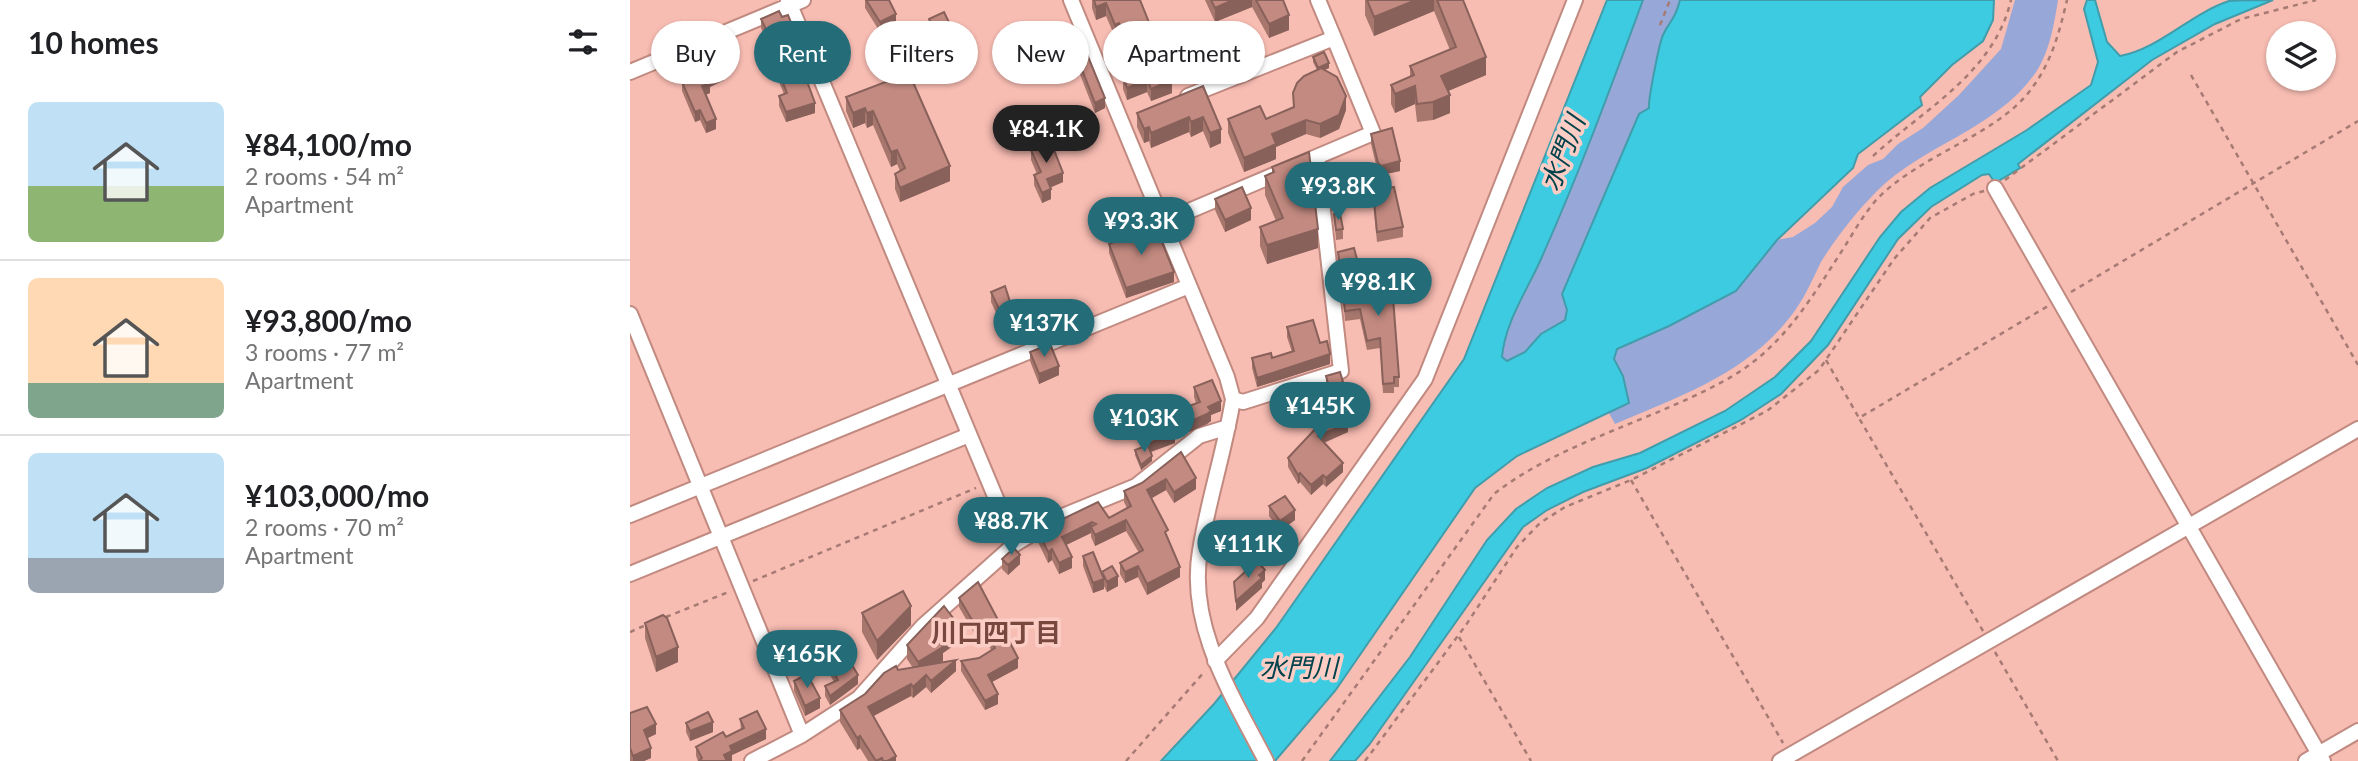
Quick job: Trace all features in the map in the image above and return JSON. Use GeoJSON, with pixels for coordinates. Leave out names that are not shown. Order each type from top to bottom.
{"type":"FeatureCollection","features":[{"type":"Feature","properties":{"kind":"street"},"geometry":{"type":"LineString","coordinates":[[1071,0],[1128,120],[1163,222],[1227,377],[1233,399],[1199,553],[1200,596],[1214,661],[1266,761]]}},
{"type":"Feature","properties":{"kind":"street"},"geometry":{"type":"LineString","coordinates":[[1163,222],[1373,132],[1318,0]]}},
{"type":"Feature","properties":{"kind":"street"},"geometry":{"type":"LineString","coordinates":[[1214,661],[1258,618],[1425,379],[1575,0]]}},
{"type":"Feature","properties":{"kind":"street"},"geometry":{"type":"LineString","coordinates":[[630,72],[793,2],[947,384],[1015,544]]}},
{"type":"Feature","properties":{"kind":"street"},"geometry":{"type":"LineString","coordinates":[[1172,103],[1334,38]]}},
{"type":"Feature","properties":{"kind":"street"},"geometry":{"type":"LineString","coordinates":[[1233,399],[1243,402],[1341,371],[1317,157]]}},
{"type":"Feature","properties":{"kind":"street"},"geometry":{"type":"LineString","coordinates":[[1995,188],[2188,527],[2316,759],[2358,731]]}},
{"type":"Feature","properties":{"kind":"street"},"geometry":{"type":"LineString","coordinates":[[630,515],[1189,286]]}},
{"type":"Feature","properties":{"kind":"street"},"geometry":{"type":"LineString","coordinates":[[630,314],[802,735]]}},
{"type":"Feature","properties":{"kind":"street"},"geometry":{"type":"LineString","coordinates":[[752,761],[802,735],[859,698],[923,626],[1015,544],[1058,518],[1136,486],[1199,436],[1228,427]]}},
{"type":"Feature","properties":{"kind":"street"},"geometry":{"type":"LineString","coordinates":[[1785,758],[2358,429]]}},
{"type":"Feature","properties":{"kind":"street"},"geometry":{"type":"LineString","coordinates":[[630,574],[969,435]]}},
{"type":"Feature","properties":{"kind":"path"},"geometry":{"type":"LineString","coordinates":[[1660,25],[1670,0]]}},
{"type":"Feature","properties":{"kind":"path"},"geometry":{"type":"LineString","coordinates":[[1873,156],[1983,60],[2007,15],[2011,0]]}},
{"type":"Feature","properties":{"kind":"path"},"geometry":{"type":"LineString","coordinates":[[1302,761],[1494,494],[1534,467],[1734,375],[1767,350],[1807,305],[1875,201],[1907,172],[1986,127],[2027,94],[2055,49],[2067,0]]}},
{"type":"Feature","properties":{"kind":"path"},"geometry":{"type":"LineString","coordinates":[[1365,761],[1458,636],[1517,547],[1540,523],[1565,507],[1631,480],[1767,411],[1819,370],[1894,259],[1930,218],[1973,194],[1995,188],[2177,52],[2241,19],[2316,0]]}},
{"type":"Feature","properties":{"kind":"path"},"geometry":{"type":"LineString","coordinates":[[2191,75],[2358,365]]}},
{"type":"Feature","properties":{"kind":"path"},"geometry":{"type":"LineString","coordinates":[[1859,418],[2358,121]]}},
{"type":"Feature","properties":{"kind":"path"},"geometry":{"type":"LineString","coordinates":[[1826,360],[2058,761]]}},
{"type":"Feature","properties":{"kind":"path"},"geometry":{"type":"LineString","coordinates":[[1631,480],[1785,758]]}},
{"type":"Feature","properties":{"kind":"path"},"geometry":{"type":"LineString","coordinates":[[630,632],[989,482]]}},
{"type":"Feature","properties":{"kind":"path"},"geometry":{"type":"LineString","coordinates":[[1458,636],[1531,761]]}},
{"type":"Feature","properties":{"kind":"path"},"geometry":{"type":"LineString","coordinates":[[1126,761],[1214,661]]}},
{"type":"Feature","properties":{"kind":"shaded area"},"geometry":{"type":"Polygon","coordinates":[[[1643,0],[1680,0],[1661,40],[1649,108],[1639,114],[1562,294],[1567,310],[1565,320],[1541,334],[1525,352],[1507,362],[1502,357],[1508,330],[1538,267],[1643,0]]]}},
{"type":"Feature","properties":{"kind":"shaded area"},"geometry":{"type":"Polygon","coordinates":[[[2015,0],[2058,0],[2044,58],[2018,94],[1979,124],[1915,161],[1877,191],[1833,244],[1796,309],[1759,349],[1691,391],[1615,424],[1609,413],[1629,403],[1623,376],[1614,359],[1617,349],[1730,294],[1777,240],[1793,237],[1815,223],[1832,207],[1843,187],[1868,165],[1883,159],[1898,144],[1923,128],[1959,95],[2001,49],[2015,0]]]}},
{"type":"Feature","properties":{"kind":"water","name":"水門川"},"geometry":{"type":"Polygon","coordinates":[[[1607,0],[1643,0],[1568,195],[1507,331],[1502,357],[1507,361],[1525,352],[1541,334],[1565,320],[1567,310],[1562,294],[1639,114],[1649,108],[1661,40],[1680,0],[1994,0],[1993,20],[1983,41],[1952,65],[1920,97],[1922,105],[1858,154],[1853,168],[1777,240],[1736,291],[1669,326],[1617,349],[1614,359],[1623,376],[1629,403],[1517,456],[1475,488],[1335,691],[1275,761],[1161,761],[1214,704],[1276,628],[1464,359],[1607,0]]]}},
{"type":"Feature","properties":{"kind":"water"},"geometry":{"type":"Polygon","coordinates":[[[2087,0],[2095,0],[2107,42],[2120,56],[2148,46],[2201,14],[2229,1],[2273,0],[2215,24],[2152,60],[2018,164],[2020,168],[1995,183],[1989,174],[1982,175],[1931,207],[1898,239],[1828,345],[1781,394],[1741,420],[1647,468],[1583,492],[1547,510],[1523,527],[1369,745],[1355,761],[1330,761],[1410,657],[1487,540],[1516,509],[1547,488],[1593,467],[1640,453],[1725,411],[1775,377],[1811,341],[1880,237],[1901,212],[1930,188],[2027,130],[2091,85],[2098,62],[2084,9],[2087,0]]]}},
{"type":"Feature","properties":{"kind":"building"},"geometry":{"type":"Polygon","coordinates":[[[866,0],[889,0],[896,14],[879,21],[866,0]]]}},
{"type":"Feature","properties":{"kind":"building"},"geometry":{"type":"Polygon","coordinates":[[[1094,0],[1140,0],[1148,21],[1113,21],[1106,3],[1096,7],[1094,0]]]}},
{"type":"Feature","properties":{"kind":"building"},"geometry":{"type":"Polygon","coordinates":[[[1211,0],[1233,0],[1215,8],[1211,0]]]}},
{"type":"Feature","properties":{"kind":"building"},"geometry":{"type":"Polygon","coordinates":[[[1256,0],[1283,0],[1289,15],[1269,24],[1256,0]]]}},
{"type":"Feature","properties":{"kind":"building"},"geometry":{"type":"Polygon","coordinates":[[[1367,0],[1416,0],[1374,17],[1367,0]]]}},
{"type":"Feature","properties":{"kind":"building"},"geometry":{"type":"Polygon","coordinates":[[[1437,0],[1463,0],[1486,57],[1441,76],[1450,95],[1433,102],[1417,104],[1415,86],[1395,94],[1391,85],[1414,75],[1410,66],[1456,47],[1437,0]]]}},
{"type":"Feature","properties":{"kind":"building"},"geometry":{"type":"Polygon","coordinates":[[[779,11],[782,17],[788,15],[790,21],[762,21],[761,19],[779,11]]]}},
{"type":"Feature","properties":{"kind":"building"},"geometry":{"type":"Polygon","coordinates":[[[944,12],[948,21],[930,21],[929,19],[944,12]]]}},
{"type":"Feature","properties":{"kind":"building"},"geometry":{"type":"Polygon","coordinates":[[[1324,52],[1329,63],[1318,68],[1313,57],[1324,52]]]}},
{"type":"Feature","properties":{"kind":"building"},"geometry":{"type":"Polygon","coordinates":[[[1089,59],[1105,98],[1095,103],[1088,84],[1089,59]]]}},
{"type":"Feature","properties":{"kind":"building"},"geometry":{"type":"Polygon","coordinates":[[[1321,68],[1337,77],[1346,96],[1339,115],[1320,124],[1306,120],[1272,134],[1276,144],[1244,158],[1228,119],[1260,106],[1266,119],[1294,107],[1293,93],[1297,83],[1304,76],[1321,68]]]}},
{"type":"Feature","properties":{"kind":"building"},"geometry":{"type":"Polygon","coordinates":[[[683,84],[707,84],[702,86],[716,119],[706,123],[700,110],[695,112],[683,84]]]}},
{"type":"Feature","properties":{"kind":"building"},"geometry":{"type":"Polygon","coordinates":[[[783,84],[808,84],[815,103],[786,112],[779,96],[787,93],[783,84]]]}},
{"type":"Feature","properties":{"kind":"building"},"geometry":{"type":"Polygon","coordinates":[[[880,84],[914,84],[950,166],[900,188],[895,174],[905,168],[897,150],[891,152],[873,111],[867,113],[865,108],[853,113],[846,97],[880,84]]]}},
{"type":"Feature","properties":{"kind":"building"},"geometry":{"type":"Polygon","coordinates":[[[1149,84],[1163,84],[1151,89],[1149,84]]]}},
{"type":"Feature","properties":{"kind":"building"},"geometry":{"type":"Polygon","coordinates":[[[1203,86],[1221,129],[1210,133],[1203,117],[1191,122],[1189,117],[1151,133],[1149,127],[1144,129],[1137,113],[1203,86]]]}},
{"type":"Feature","properties":{"kind":"building"},"geometry":{"type":"Polygon","coordinates":[[[1392,128],[1400,161],[1381,166],[1371,134],[1392,128]]]}},
{"type":"Feature","properties":{"kind":"building"},"geometry":{"type":"Polygon","coordinates":[[[1051,142],[1063,173],[1047,179],[1051,189],[1042,193],[1034,175],[1041,172],[1031,150],[1051,142]]]}},
{"type":"Feature","properties":{"kind":"building"},"geometry":{"type":"Polygon","coordinates":[[[1309,152],[1318,229],[1267,245],[1260,227],[1283,218],[1265,176],[1274,172],[1272,167],[1309,152]]]}},
{"type":"Feature","properties":{"kind":"building"},"geometry":{"type":"Polygon","coordinates":[[[1242,187],[1251,208],[1225,220],[1215,199],[1242,187]]]}},
{"type":"Feature","properties":{"kind":"building"},"geometry":{"type":"Polygon","coordinates":[[[1394,187],[1403,227],[1377,232],[1373,191],[1394,187]]]}},
{"type":"Feature","properties":{"kind":"building"},"geometry":{"type":"Polygon","coordinates":[[[1340,213],[1343,229],[1336,230],[1334,214],[1340,213]]]}},
{"type":"Feature","properties":{"kind":"building"},"geometry":{"type":"Polygon","coordinates":[[[1155,225],[1174,272],[1126,288],[1109,244],[1155,225]]]}},
{"type":"Feature","properties":{"kind":"building"},"geometry":{"type":"Polygon","coordinates":[[[1354,248],[1358,263],[1340,268],[1338,252],[1354,248]]]}},
{"type":"Feature","properties":{"kind":"building"},"geometry":{"type":"Polygon","coordinates":[[[1382,269],[1385,285],[1392,284],[1399,377],[1394,377],[1394,383],[1383,384],[1380,338],[1367,341],[1360,309],[1345,311],[1343,294],[1362,289],[1360,274],[1382,269]]]}},
{"type":"Feature","properties":{"kind":"building"},"geometry":{"type":"Polygon","coordinates":[[[1005,286],[1017,324],[1008,328],[991,292],[1005,286]]]}},
{"type":"Feature","properties":{"kind":"building"},"geometry":{"type":"Polygon","coordinates":[[[1313,320],[1320,343],[1327,341],[1330,354],[1257,378],[1252,358],[1271,353],[1272,358],[1294,351],[1287,327],[1313,320]]]}},
{"type":"Feature","properties":{"kind":"building"},"geometry":{"type":"Polygon","coordinates":[[[1050,344],[1059,366],[1039,374],[1030,352],[1050,344]]]}},
{"type":"Feature","properties":{"kind":"building"},"geometry":{"type":"Polygon","coordinates":[[[1340,372],[1343,382],[1329,387],[1326,376],[1340,372]]]}},
{"type":"Feature","properties":{"kind":"building"},"geometry":{"type":"Polygon","coordinates":[[[1212,380],[1221,401],[1208,407],[1211,411],[1207,414],[1189,422],[1179,410],[1200,402],[1194,387],[1212,380]]]}},
{"type":"Feature","properties":{"kind":"building"},"geometry":{"type":"Polygon","coordinates":[[[1339,391],[1348,423],[1318,436],[1343,463],[1326,478],[1323,475],[1311,485],[1300,473],[1298,475],[1288,458],[1320,424],[1315,402],[1339,391]]]}},
{"type":"Feature","properties":{"kind":"building"},"geometry":{"type":"Polygon","coordinates":[[[1163,402],[1175,433],[1150,443],[1139,411],[1163,402]]]}},
{"type":"Feature","properties":{"kind":"building"},"geometry":{"type":"Polygon","coordinates":[[[1148,445],[1152,456],[1141,465],[1135,450],[1148,445]]]}},
{"type":"Feature","properties":{"kind":"building"},"geometry":{"type":"Polygon","coordinates":[[[1181,452],[1196,478],[1174,492],[1166,479],[1147,490],[1168,530],[1165,532],[1180,567],[1147,584],[1138,566],[1125,572],[1120,563],[1143,550],[1126,520],[1095,535],[1091,527],[1096,524],[1092,522],[1062,537],[1072,557],[1059,563],[1052,549],[1048,552],[1038,531],[1098,502],[1109,518],[1131,506],[1124,491],[1142,483],[1181,452]]]}},
{"type":"Feature","properties":{"kind":"building"},"geometry":{"type":"Polygon","coordinates":[[[1285,496],[1295,510],[1280,521],[1269,506],[1285,496]]]}},
{"type":"Feature","properties":{"kind":"building"},"geometry":{"type":"Polygon","coordinates":[[[1014,548],[1020,555],[1008,565],[1002,559],[1014,548]]]}},
{"type":"Feature","properties":{"kind":"building"},"geometry":{"type":"Polygon","coordinates":[[[1093,552],[1104,579],[1093,583],[1083,556],[1093,552]]]}},
{"type":"Feature","properties":{"kind":"building"},"geometry":{"type":"Polygon","coordinates":[[[1257,561],[1265,570],[1259,575],[1262,578],[1236,601],[1234,582],[1257,561]]]}},
{"type":"Feature","properties":{"kind":"building"},"geometry":{"type":"Polygon","coordinates":[[[1112,566],[1118,576],[1107,582],[1102,572],[1112,566]]]}},
{"type":"Feature","properties":{"kind":"building"},"geometry":{"type":"Polygon","coordinates":[[[978,582],[1018,658],[988,675],[998,694],[985,701],[961,661],[979,658],[995,648],[984,627],[978,630],[959,598],[978,582]]]}},
{"type":"Feature","properties":{"kind":"building"},"geometry":{"type":"Polygon","coordinates":[[[903,591],[911,606],[877,641],[862,613],[903,591]]]}},
{"type":"Feature","properties":{"kind":"building"},"geometry":{"type":"Polygon","coordinates":[[[944,606],[960,627],[939,642],[943,647],[918,662],[907,645],[944,606]]]}},
{"type":"Feature","properties":{"kind":"building"},"geometry":{"type":"Polygon","coordinates":[[[663,615],[667,618],[678,647],[656,657],[645,623],[663,615]]]}},
{"type":"Feature","properties":{"kind":"building"},"geometry":{"type":"Polygon","coordinates":[[[838,642],[858,675],[830,696],[825,686],[838,680],[822,651],[838,642]]]}},
{"type":"Feature","properties":{"kind":"building"},"geometry":{"type":"Polygon","coordinates":[[[956,660],[931,681],[926,675],[913,687],[911,684],[868,707],[896,756],[887,761],[882,758],[876,761],[860,736],[857,738],[840,710],[865,694],[884,673],[896,666],[898,670],[956,660]]]}},
{"type":"Feature","properties":{"kind":"building"},"geometry":{"type":"Polygon","coordinates":[[[807,674],[820,698],[805,706],[794,681],[807,674]]]}},
{"type":"Feature","properties":{"kind":"building"},"geometry":{"type":"Polygon","coordinates":[[[647,707],[656,724],[644,730],[651,748],[633,756],[630,748],[630,713],[647,707]]]}},
{"type":"Feature","properties":{"kind":"building"},"geometry":{"type":"Polygon","coordinates":[[[757,711],[766,729],[730,746],[732,751],[724,755],[727,761],[699,761],[702,758],[696,747],[723,732],[726,737],[744,728],[740,719],[757,711]]]}},
{"type":"Feature","properties":{"kind":"building"},"geometry":{"type":"Polygon","coordinates":[[[708,712],[713,722],[690,731],[686,723],[708,712]]]}},
{"type":"Feature","properties":{"kind":"district","name":"川口四丁目"},"geometry":{"type":"Point","coordinates":[996,633]}}]}
